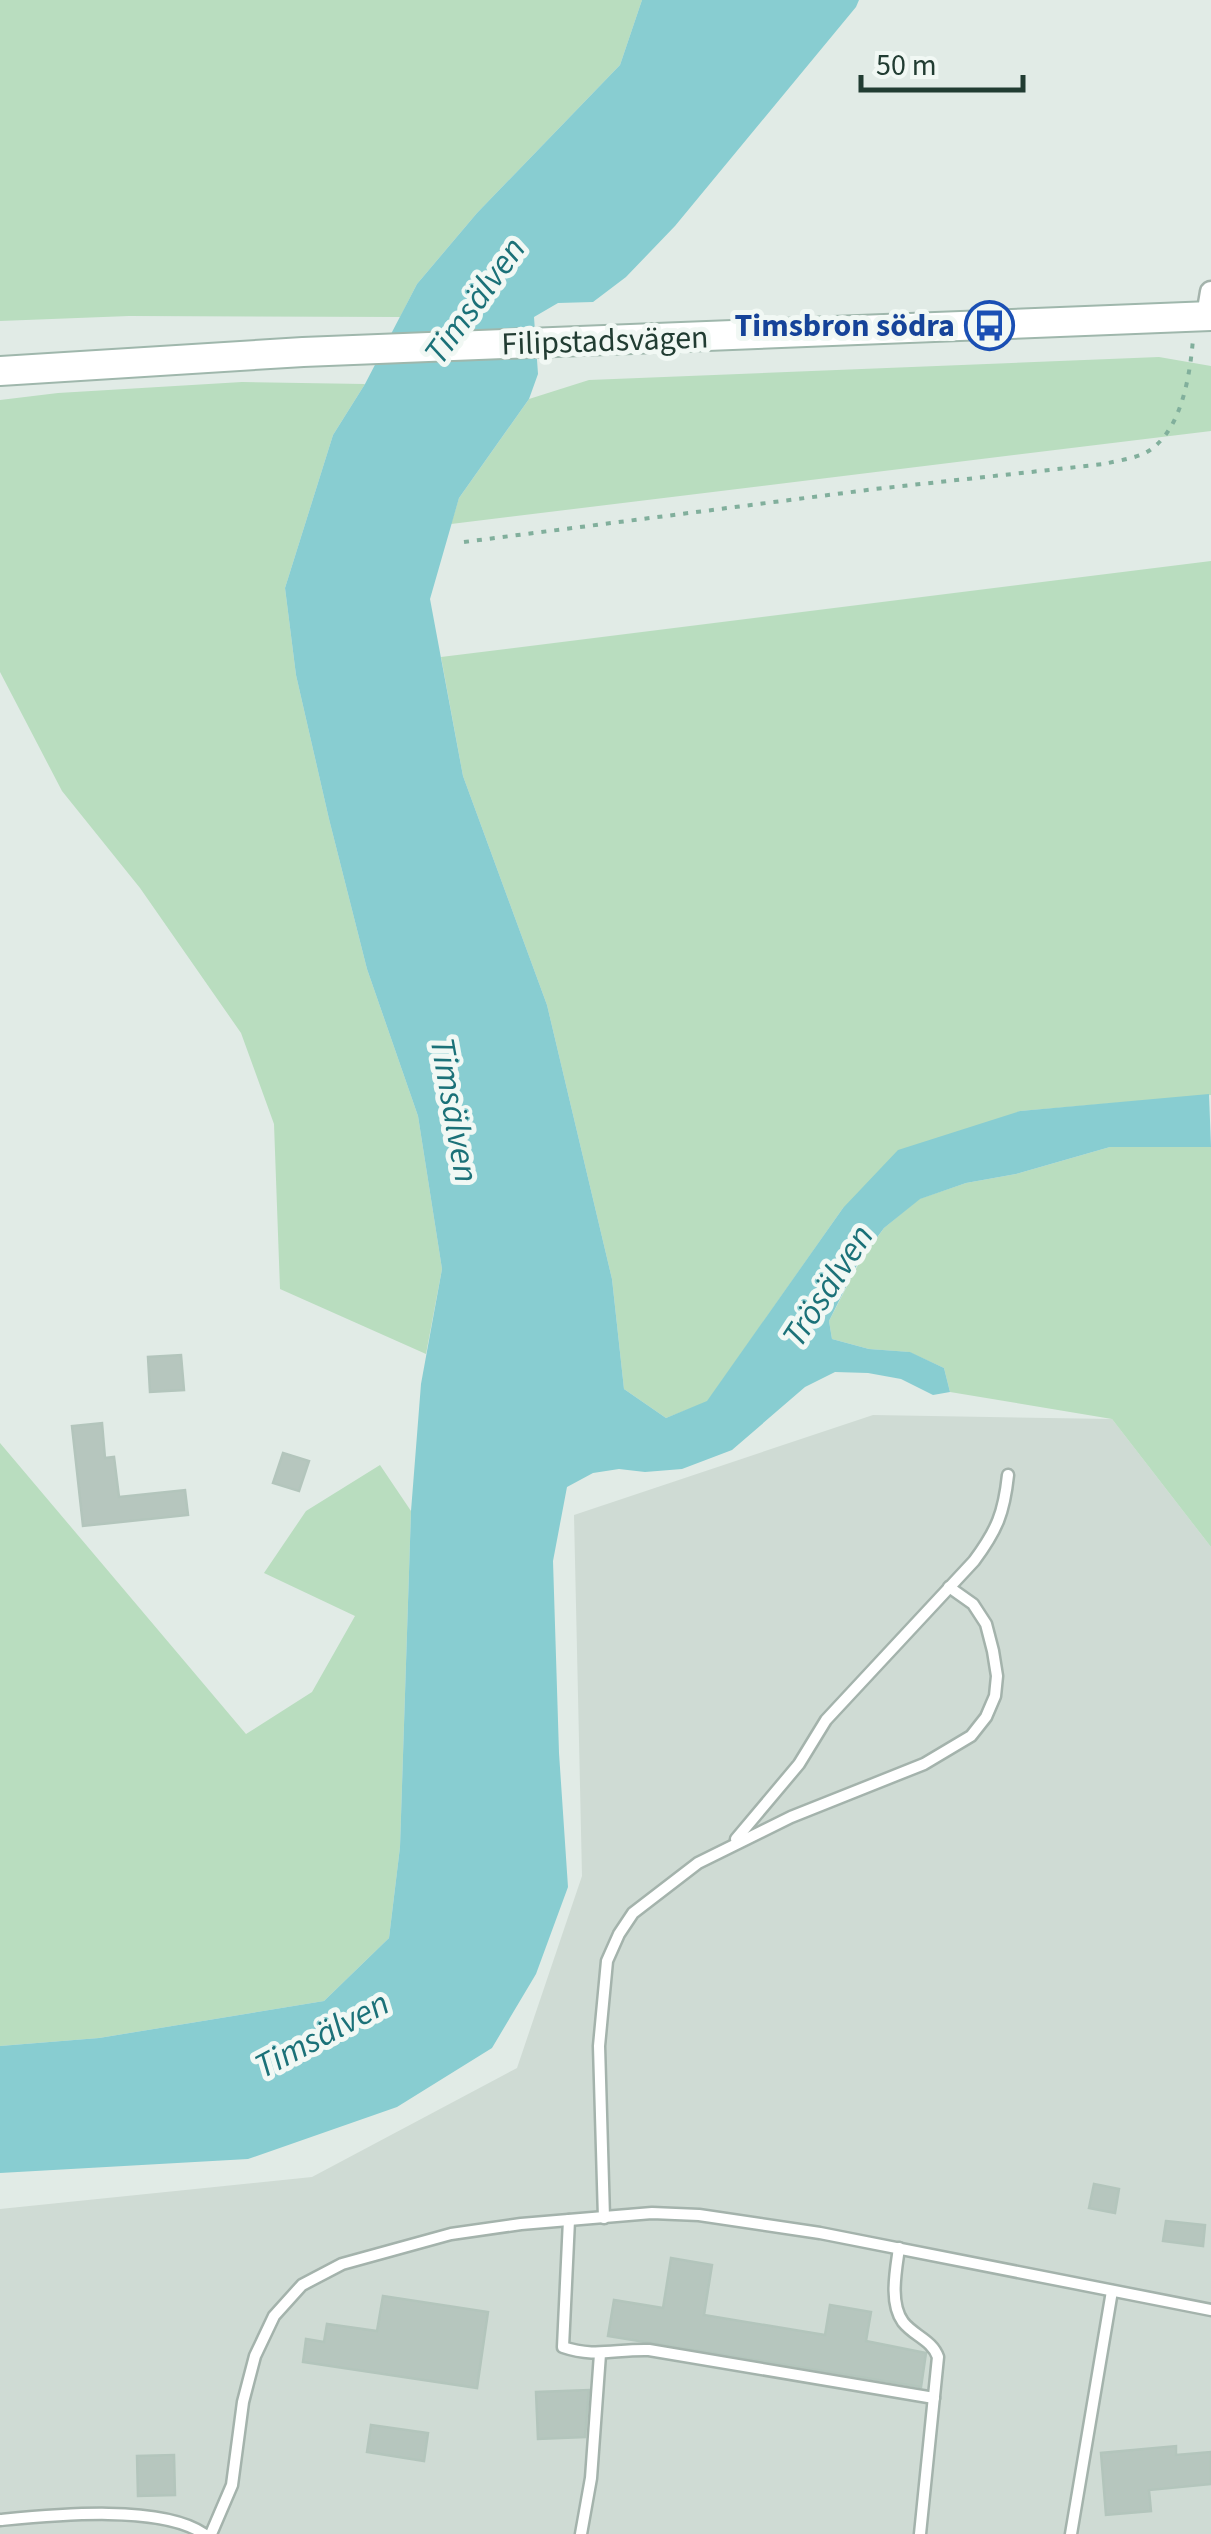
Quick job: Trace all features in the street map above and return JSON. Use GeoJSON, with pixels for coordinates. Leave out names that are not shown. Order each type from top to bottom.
{"type":"FeatureCollection","features":[{"type":"Feature","properties":{"kind":"main road","name":"Filipstadsvägen"},"geometry":{"type":"LineString","coordinates":[[0,371],[86,363],[1210,308]]}},
{"type":"Feature","properties":{"kind":"lane"},"geometry":{"type":"LineString","coordinates":[[725,1851],[799,1764],[826,1720],[995,1532],[1005,1506],[1008,1475]]}},
{"type":"Feature","properties":{"kind":"lane"},"geometry":{"type":"LineString","coordinates":[[604,2218],[599,2046],[607,1962],[633,1913],[698,1862],[791,1817],[924,1764],[971,1736],[986,1717],[995,1696],[994,1651],[986,1624],[973,1604],[949,1587]]}},
{"type":"Feature","properties":{"kind":"lane"},"geometry":{"type":"LineString","coordinates":[[0,2520],[162,2517],[207,2534],[232,2485],[243,2402],[255,2356],[274,2316],[302,2285],[342,2264],[452,2234],[652,2213],[699,2216],[899,2248],[1211,2310]]}},
{"type":"Feature","properties":{"kind":"lane"},"geometry":{"type":"LineString","coordinates":[[569,2220],[562,2347],[585,2355],[616,2349],[649,2350],[934,2398]]}},
{"type":"Feature","properties":{"kind":"lane"},"geometry":{"type":"LineString","coordinates":[[899,2248],[896,2307],[903,2322],[936,2349],[938,2357],[920,2534]]}},
{"type":"Feature","properties":{"kind":"lane"},"geometry":{"type":"LineString","coordinates":[[1071,2534],[1112,2291]]}},
{"type":"Feature","properties":{"kind":"lane"},"geometry":{"type":"LineString","coordinates":[[581,2534],[591,2478],[600,2354]]}},
{"type":"Feature","properties":{"kind":"path"},"geometry":{"type":"LineString","coordinates":[[464,542],[1104,464],[1133,457],[1147,452],[1167,432],[1178,412],[1193,343],[1192,328],[1210,308]]}},
{"type":"Feature","properties":{"kind":"shaded area"},"geometry":{"type":"Polygon","coordinates":[[[873,1415],[1112,1419],[1211,1547],[1211,2534],[0,2534],[0,2209],[312,2177],[517,2068],[582,1876],[574,1515],[873,1415]]]}},
{"type":"Feature","properties":{"kind":"green space"},"geometry":{"type":"Polygon","coordinates":[[[0,0],[642,0],[620,65],[477,213],[417,284],[400,317],[129,316],[0,321],[0,0]]]}},
{"type":"Feature","properties":{"kind":"green space"},"geometry":{"type":"Polygon","coordinates":[[[1159,357],[1211,366],[1211,431],[451,524],[459,498],[529,399],[589,380],[1159,357]]]}},
{"type":"Feature","properties":{"kind":"green space"},"geometry":{"type":"Polygon","coordinates":[[[242,382],[365,384],[333,435],[285,588],[296,675],[329,819],[367,969],[418,1116],[442,1269],[426,1354],[280,1289],[274,1124],[241,1033],[140,888],[62,791],[0,672],[0,400],[242,382]]]}},
{"type":"Feature","properties":{"kind":"green space"},"geometry":{"type":"Polygon","coordinates":[[[1211,561],[1211,1095],[1020,1111],[843,1208],[707,1402],[666,1418],[624,1389],[612,1279],[547,1005],[463,776],[441,657],[1211,561]]]}},
{"type":"Feature","properties":{"kind":"green space"},"geometry":{"type":"Polygon","coordinates":[[[1110,1147],[1211,1147],[1211,1547],[1112,1419],[950,1392],[944,1368],[909,1352],[869,1349],[832,1339],[829,1321],[859,1263],[884,1228],[919,1199],[966,1183],[1016,1174],[1110,1147]]]}},
{"type":"Feature","properties":{"kind":"green space"},"geometry":{"type":"Polygon","coordinates":[[[0,1443],[246,1734],[312,1692],[355,1616],[264,1573],[306,1511],[380,1465],[411,1511],[400,1847],[389,1938],[324,2001],[99,2038],[0,2046],[0,1443]]]}},
{"type":"Feature","properties":{"kind":"water"},"geometry":{"type":"Polygon","coordinates":[[[642,0],[859,0],[675,226],[626,277],[593,302],[558,303],[534,317],[538,374],[529,399],[459,498],[430,599],[463,776],[547,1005],[612,1279],[624,1389],[666,1418],[707,1401],[843,1208],[898,1150],[1020,1111],[1209,1094],[1211,1147],[1110,1147],[1016,1174],[966,1183],[920,1199],[884,1228],[858,1263],[829,1321],[832,1339],[869,1349],[910,1352],[944,1368],[950,1392],[933,1395],[901,1379],[835,1372],[805,1387],[732,1450],[682,1469],[593,1473],[567,1487],[553,1561],[568,1887],[536,1974],[492,2048],[397,2107],[248,2159],[0,2173],[0,2046],[99,2038],[324,2001],[389,1938],[400,1847],[411,1511],[421,1384],[442,1269],[418,1116],[367,969],[329,819],[296,675],[285,588],[333,435],[365,384],[417,284],[477,213],[620,65],[642,0]]]}},
{"type":"Feature","properties":{"kind":"building"},"geometry":{"type":"Polygon","coordinates":[[[181,1355],[184,1390],[150,1392],[148,1357],[181,1355]]]}},
{"type":"Feature","properties":{"kind":"building"},"geometry":{"type":"Polygon","coordinates":[[[102,1423],[105,1458],[114,1457],[119,1497],[185,1490],[188,1515],[83,1526],[72,1426],[102,1423]]]}},
{"type":"Feature","properties":{"kind":"building"},"geometry":{"type":"Polygon","coordinates":[[[283,1453],[309,1461],[299,1491],[273,1483],[283,1453]]]}},
{"type":"Feature","properties":{"kind":"building"},"geometry":{"type":"Polygon","coordinates":[[[1094,2184],[1119,2189],[1115,2213],[1089,2208],[1094,2184]]]}},
{"type":"Feature","properties":{"kind":"building"},"geometry":{"type":"Polygon","coordinates":[[[1166,2221],[1205,2225],[1203,2246],[1163,2241],[1166,2221]]]}},
{"type":"Feature","properties":{"kind":"building"},"geometry":{"type":"Polygon","coordinates":[[[671,2258],[712,2265],[704,2315],[825,2335],[830,2305],[871,2312],[866,2341],[926,2353],[921,2387],[608,2336],[614,2300],[663,2308],[671,2258]]]}},
{"type":"Feature","properties":{"kind":"building"},"geometry":{"type":"Polygon","coordinates":[[[383,2296],[488,2312],[477,2388],[303,2362],[306,2339],[324,2342],[327,2324],[377,2331],[383,2296]]]}},
{"type":"Feature","properties":{"kind":"building"},"geometry":{"type":"Polygon","coordinates":[[[589,2390],[585,2437],[538,2439],[536,2392],[589,2390]]]}},
{"type":"Feature","properties":{"kind":"building"},"geometry":{"type":"Polygon","coordinates":[[[371,2425],[428,2433],[424,2461],[367,2452],[371,2425]]]}},
{"type":"Feature","properties":{"kind":"building"},"geometry":{"type":"Polygon","coordinates":[[[1176,2446],[1176,2455],[1211,2452],[1211,2484],[1149,2490],[1151,2511],[1106,2515],[1101,2453],[1176,2446]]]}},
{"type":"Feature","properties":{"kind":"building"},"geometry":{"type":"Polygon","coordinates":[[[174,2455],[175,2495],[138,2496],[137,2456],[174,2455]]]}},
{"type":"Feature","properties":{"kind":"place","name":"Timsbron södra"},"geometry":{"type":"Point","coordinates":[990,326]}},
{"type":"Feature","properties":{"kind":"water label","name":"Timsälven"},"geometry":{"type":"Point","coordinates":[475,301]}},
{"type":"Feature","properties":{"kind":"water label","name":"Timsälven"},"geometry":{"type":"Point","coordinates":[454,1110]}},
{"type":"Feature","properties":{"kind":"water label","name":"Trösälven"},"geometry":{"type":"Point","coordinates":[828,1286]}},
{"type":"Feature","properties":{"kind":"water label","name":"Timsälven"},"geometry":{"type":"Point","coordinates":[322,2035]}}]}
